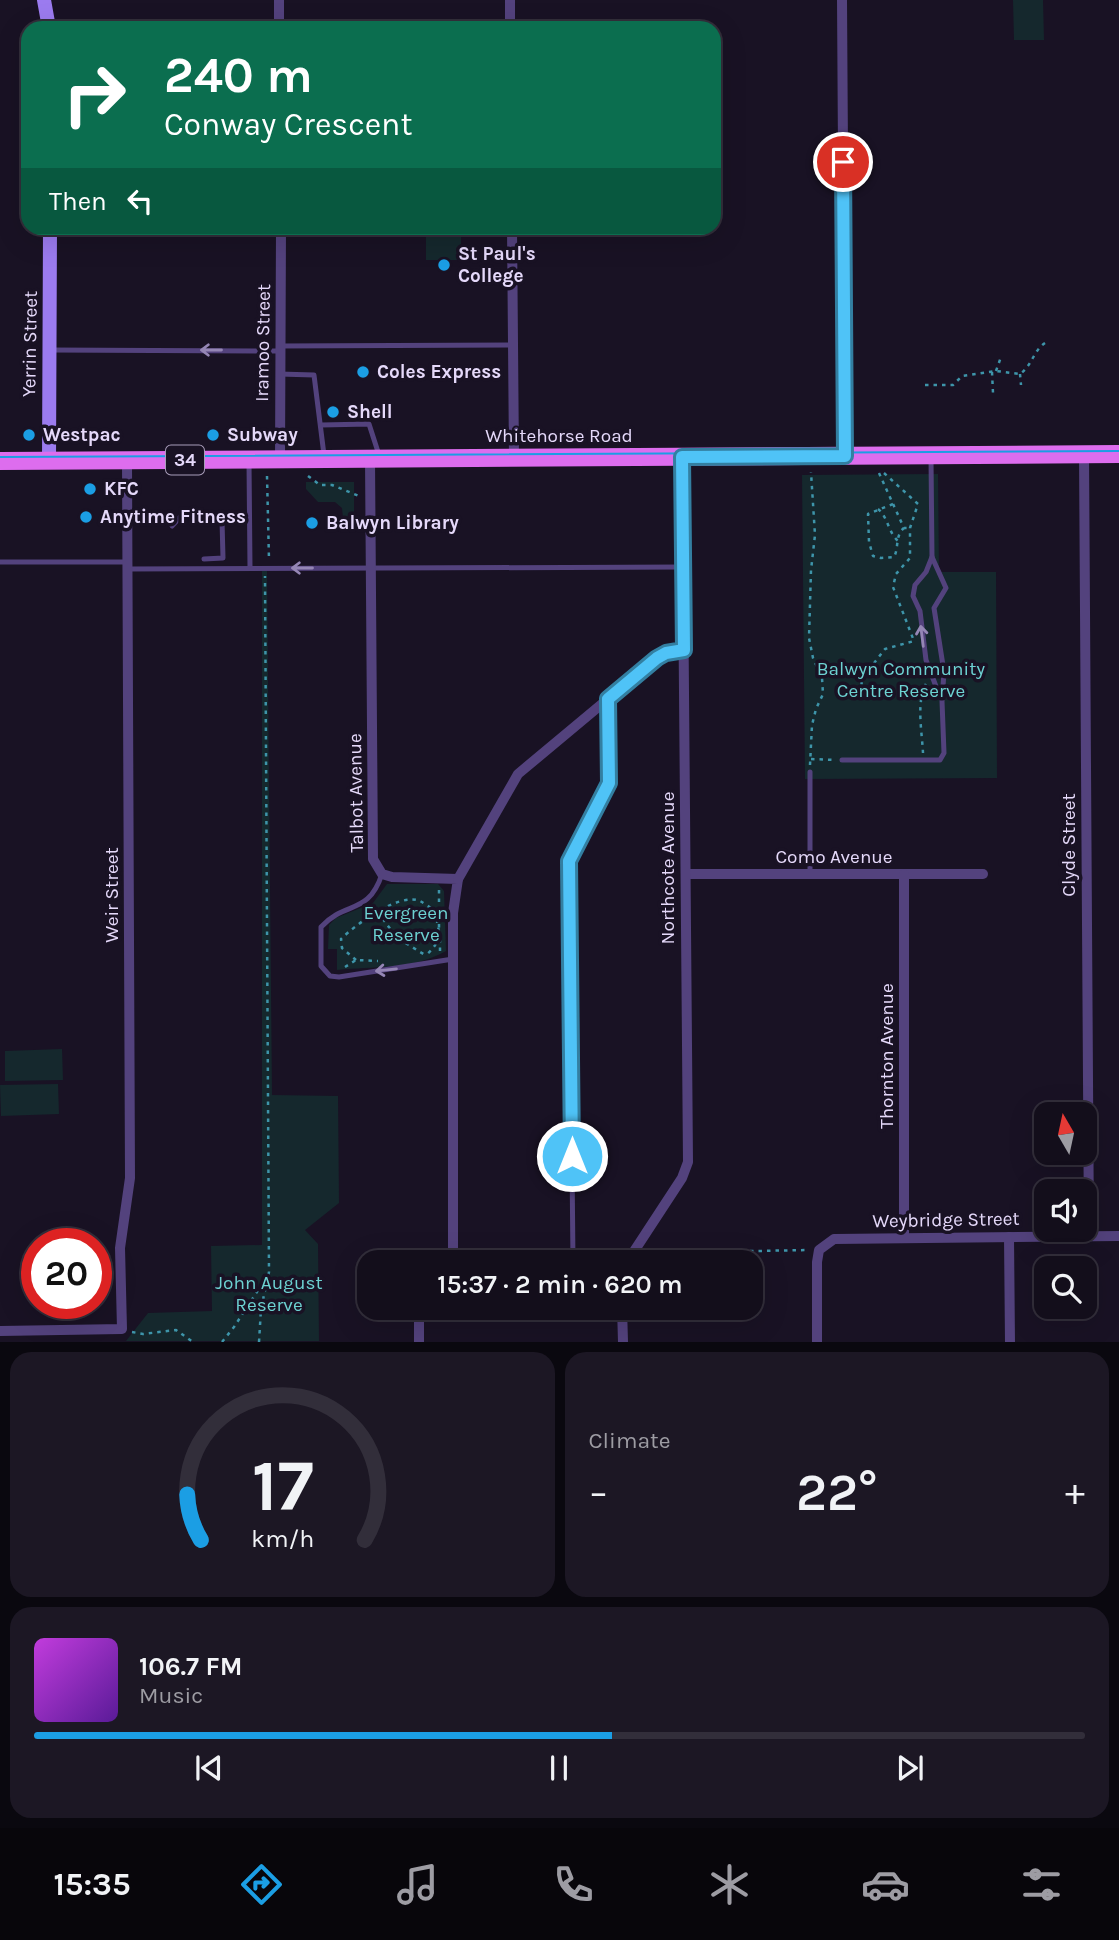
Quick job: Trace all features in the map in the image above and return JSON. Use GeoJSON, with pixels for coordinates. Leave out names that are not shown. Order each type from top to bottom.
{"type":"FeatureCollection","features":[{"type":"Feature","properties":{"kind":"main road","name":"Whitehorse Road"},"geometry":{"type":"LineString","coordinates":[[0,461],[1119,454]]}},
{"type":"Feature","properties":{"kind":"street"},"geometry":{"type":"LineString","coordinates":[[44,0],[48,21]]}},
{"type":"Feature","properties":{"kind":"street"},"geometry":{"type":"LineString","coordinates":[[50,21],[54,0]]}},
{"type":"Feature","properties":{"kind":"street"},"geometry":{"type":"LineString","coordinates":[[279,0],[279,21]]}},
{"type":"Feature","properties":{"kind":"street"},"geometry":{"type":"LineString","coordinates":[[510,0],[510,21]]}},
{"type":"Feature","properties":{"kind":"street"},"geometry":{"type":"LineString","coordinates":[[842,0],[845,456]]}},
{"type":"Feature","properties":{"kind":"street","name":"Yerrin Street"},"geometry":{"type":"LineString","coordinates":[[49,460],[50,235]]}},
{"type":"Feature","properties":{"kind":"street","name":"Iramoo Street"},"geometry":{"type":"LineString","coordinates":[[280,459],[281,235]]}},
{"type":"Feature","properties":{"kind":"street"},"geometry":{"type":"LineString","coordinates":[[512,235],[514,458]]}},
{"type":"Feature","properties":{"kind":"street","name":"Clyde Street"},"geometry":{"type":"LineString","coordinates":[[1084,454],[1089,1179]]}},
{"type":"Feature","properties":{"kind":"street","name":"Northcote Avenue"},"geometry":{"type":"LineString","coordinates":[[634,1250],[682,1178],[688,1162],[682,457]]}},
{"type":"Feature","properties":{"kind":"street","name":"Talbot Avenue"},"geometry":{"type":"LineString","coordinates":[[375,459],[370,500],[373,859],[382,874],[392,877],[458,878]]}},
{"type":"Feature","properties":{"kind":"street","name":"Weir Street"},"geometry":{"type":"LineString","coordinates":[[122,1329],[120,1248],[130,1178],[127,460]]}},
{"type":"Feature","properties":{"kind":"street"},"geometry":{"type":"LineString","coordinates":[[453,1250],[453,913],[458,878],[518,774],[657,658],[666,653],[684,650]]}},
{"type":"Feature","properties":{"kind":"street","name":"Como Avenue"},"geometry":{"type":"LineString","coordinates":[[686,874],[983,874]]}},
{"type":"Feature","properties":{"kind":"street","name":"Thornton Avenue"},"geometry":{"type":"LineString","coordinates":[[904,874],[904,1238]]}},
{"type":"Feature","properties":{"kind":"street","name":"Weybridge Street"},"geometry":{"type":"LineString","coordinates":[[1097,1236],[1119,1236]]}},
{"type":"Feature","properties":{"kind":"street"},"geometry":{"type":"LineString","coordinates":[[1009,1237],[1010,1342]]}},
{"type":"Feature","properties":{"kind":"street","name":"Weybridge Street"},"geometry":{"type":"LineString","coordinates":[[819,1250],[834,1239],[1034,1237]]}},
{"type":"Feature","properties":{"kind":"street"},"geometry":{"type":"LineString","coordinates":[[817,1342],[819,1250]]}},
{"type":"Feature","properties":{"kind":"street"},"geometry":{"type":"LineString","coordinates":[[419,1320],[419,1342]]}},
{"type":"Feature","properties":{"kind":"street"},"geometry":{"type":"LineString","coordinates":[[622,1320],[622,1342]]}},
{"type":"Feature","properties":{"kind":"street"},"geometry":{"type":"LineString","coordinates":[[0,1331],[122,1329]]}},
{"type":"Feature","properties":{"kind":"lane"},"geometry":{"type":"LineString","coordinates":[[49,350],[513,345]]}},
{"type":"Feature","properties":{"kind":"lane"},"geometry":{"type":"LineString","coordinates":[[279,374],[314,375],[324,458]]}},
{"type":"Feature","properties":{"kind":"lane"},"geometry":{"type":"LineString","coordinates":[[321,425],[369,424],[375,459]]}},
{"type":"Feature","properties":{"kind":"lane"},"geometry":{"type":"LineString","coordinates":[[932,455],[932,557],[926,572],[915,585],[912,596],[920,611],[926,660],[942,701]]}},
{"type":"Feature","properties":{"kind":"lane"},"geometry":{"type":"LineString","coordinates":[[249,459],[250,568]]}},
{"type":"Feature","properties":{"kind":"lane"},"geometry":{"type":"LineString","coordinates":[[172,526],[182,516],[217,515],[222,520],[223,558],[204,559]]}},
{"type":"Feature","properties":{"kind":"lane"},"geometry":{"type":"LineString","coordinates":[[842,760],[940,760],[944,753],[944,672],[934,608],[946,587],[932,557]]}},
{"type":"Feature","properties":{"kind":"lane"},"geometry":{"type":"LineString","coordinates":[[0,562],[250,568],[683,567]]}},
{"type":"Feature","properties":{"kind":"lane"},"geometry":{"type":"LineString","coordinates":[[573,1250],[569,861],[609,783],[608,699]]}},
{"type":"Feature","properties":{"kind":"lane"},"geometry":{"type":"LineString","coordinates":[[810,772],[810,874]]}},
{"type":"Feature","properties":{"kind":"lane"},"geometry":{"type":"LineString","coordinates":[[382,874],[369,900],[331,916],[321,927],[321,966],[330,975],[339,977],[453,959]]}},
{"type":"Feature","properties":{"kind":"path"},"geometry":{"type":"LineString","coordinates":[[925,385],[953,385],[962,376],[994,371],[1020,374],[1028,369],[1032,357],[1045,343]]}},
{"type":"Feature","properties":{"kind":"path"},"geometry":{"type":"LineString","coordinates":[[993,393],[994,371],[1001,357]]}},
{"type":"Feature","properties":{"kind":"path"},"geometry":{"type":"LineString","coordinates":[[1020,374],[1021,385]]}},
{"type":"Feature","properties":{"kind":"path"},"geometry":{"type":"LineString","coordinates":[[810,772],[812,726],[823,694],[810,638],[811,570],[815,536],[811,468],[814,456]]}},
{"type":"Feature","properties":{"kind":"path"},"geometry":{"type":"LineString","coordinates":[[879,473],[904,528]]}},
{"type":"Feature","properties":{"kind":"path"},"geometry":{"type":"LineString","coordinates":[[867,697],[864,698],[861,680],[872,664],[885,649],[913,639],[893,587],[896,574],[910,558],[910,528],[918,504],[884,473]]}},
{"type":"Feature","properties":{"kind":"path"},"geometry":{"type":"LineString","coordinates":[[259,1342],[261,1309],[269,1272],[265,568],[268,560],[267,476],[271,484]]}},
{"type":"Feature","properties":{"kind":"path"},"geometry":{"type":"LineString","coordinates":[[308,476],[320,485],[332,485],[370,500]]}},
{"type":"Feature","properties":{"kind":"path"},"geometry":{"type":"LineString","coordinates":[[893,504],[869,514],[869,542],[873,556],[894,557],[898,551],[901,530],[904,528]]}},
{"type":"Feature","properties":{"kind":"path"},"geometry":{"type":"LineString","coordinates":[[878,509],[883,513],[898,542]]}},
{"type":"Feature","properties":{"kind":"path"},"geometry":{"type":"LineString","coordinates":[[904,528],[910,528]]}},
{"type":"Feature","properties":{"kind":"path"},"geometry":{"type":"LineString","coordinates":[[923,760],[919,707],[927,681]]}},
{"type":"Feature","properties":{"kind":"path"},"geometry":{"type":"LineString","coordinates":[[811,759],[842,760]]}},
{"type":"Feature","properties":{"kind":"path"},"geometry":{"type":"LineString","coordinates":[[369,900],[396,937],[440,961],[439,878]]}},
{"type":"Feature","properties":{"kind":"path"},"geometry":{"type":"LineString","coordinates":[[356,960],[342,948],[341,939],[378,912],[394,903],[410,899],[419,900],[434,910],[440,934],[435,947],[417,958]]}},
{"type":"Feature","properties":{"kind":"path"},"geometry":{"type":"LineString","coordinates":[[330,975],[356,960],[387,961]]}},
{"type":"Feature","properties":{"kind":"path"},"geometry":{"type":"LineString","coordinates":[[763,1252],[819,1250]]}},
{"type":"Feature","properties":{"kind":"path"},"geometry":{"type":"LineString","coordinates":[[222,1342],[269,1272]]}},
{"type":"Feature","properties":{"kind":"path"},"geometry":{"type":"LineString","coordinates":[[122,1329],[143,1334],[176,1330],[193,1342]]}},
{"type":"Feature","properties":{"kind":"green space"},"geometry":{"type":"Polygon","coordinates":[[[1013,0],[1043,0],[1044,40],[1014,40],[1013,0]]]}},
{"type":"Feature","properties":{"kind":"green space"},"geometry":{"type":"Polygon","coordinates":[[[426,235],[461,235],[461,260],[426,260],[426,235]]]}},
{"type":"Feature","properties":{"kind":"green space","name":"Balwyn Community Centre Reserve"},"geometry":{"type":"Polygon","coordinates":[[[938,474],[939,572],[996,572],[997,778],[805,779],[802,475],[938,474]]]}},
{"type":"Feature","properties":{"kind":"green space"},"geometry":{"type":"Polygon","coordinates":[[[306,482],[354,482],[354,518],[343,518],[342,508],[335,502],[318,502],[306,489],[306,482]]]}},
{"type":"Feature","properties":{"kind":"green space","name":"John August Reserve"},"geometry":{"type":"Polygon","coordinates":[[[262,571],[267,571],[272,1095],[338,1096],[339,1203],[305,1230],[318,1244],[319,1341],[126,1341],[148,1313],[212,1311],[211,1246],[262,1245],[262,571]]]}},
{"type":"Feature","properties":{"kind":"green space","name":"Evergreen Reserve"},"geometry":{"type":"Polygon","coordinates":[[[387,884],[438,884],[444,891],[446,951],[407,964],[337,970],[337,949],[328,949],[329,925],[336,918],[373,903],[387,884]]]}},
{"type":"Feature","properties":{"kind":"green space"},"geometry":{"type":"Polygon","coordinates":[[[62,1049],[63,1080],[5,1081],[5,1051],[62,1049]]]}},
{"type":"Feature","properties":{"kind":"green space"},"geometry":{"type":"Polygon","coordinates":[[[58,1084],[59,1114],[1,1116],[0,1085],[58,1084]]]}},
{"type":"Feature","properties":{"kind":"tram line"},"geometry":{"type":"LineString","coordinates":[[0,457],[1119,451]]}},
{"type":"Feature","properties":{"kind":"place","name":"St Paul's College"},"geometry":{"type":"Point","coordinates":[444,265]}},
{"type":"Feature","properties":{"kind":"place","name":"Coles Express"},"geometry":{"type":"Point","coordinates":[363,372]}},
{"type":"Feature","properties":{"kind":"place","name":"Shell"},"geometry":{"type":"Point","coordinates":[333,412]}},
{"type":"Feature","properties":{"kind":"place","name":"Westpac"},"geometry":{"type":"Point","coordinates":[29,435]}},
{"type":"Feature","properties":{"kind":"place","name":"Subway"},"geometry":{"type":"Point","coordinates":[213,435]}},
{"type":"Feature","properties":{"kind":"place","name":"KFC"},"geometry":{"type":"Point","coordinates":[90,489]}},
{"type":"Feature","properties":{"kind":"place","name":"Anytime Fitness"},"geometry":{"type":"Point","coordinates":[86,517]}},
{"type":"Feature","properties":{"kind":"place","name":"Balwyn Library"},"geometry":{"type":"Point","coordinates":[312,523]}},
{"type":"Feature","properties":{"kind":"route"},"geometry":{"type":"LineString","coordinates":[[572,1156],[568,976],[569,861],[609,783],[608,699],[657,658],[666,653],[684,650],[682,457],[845,456],[843,162]]}}]}
